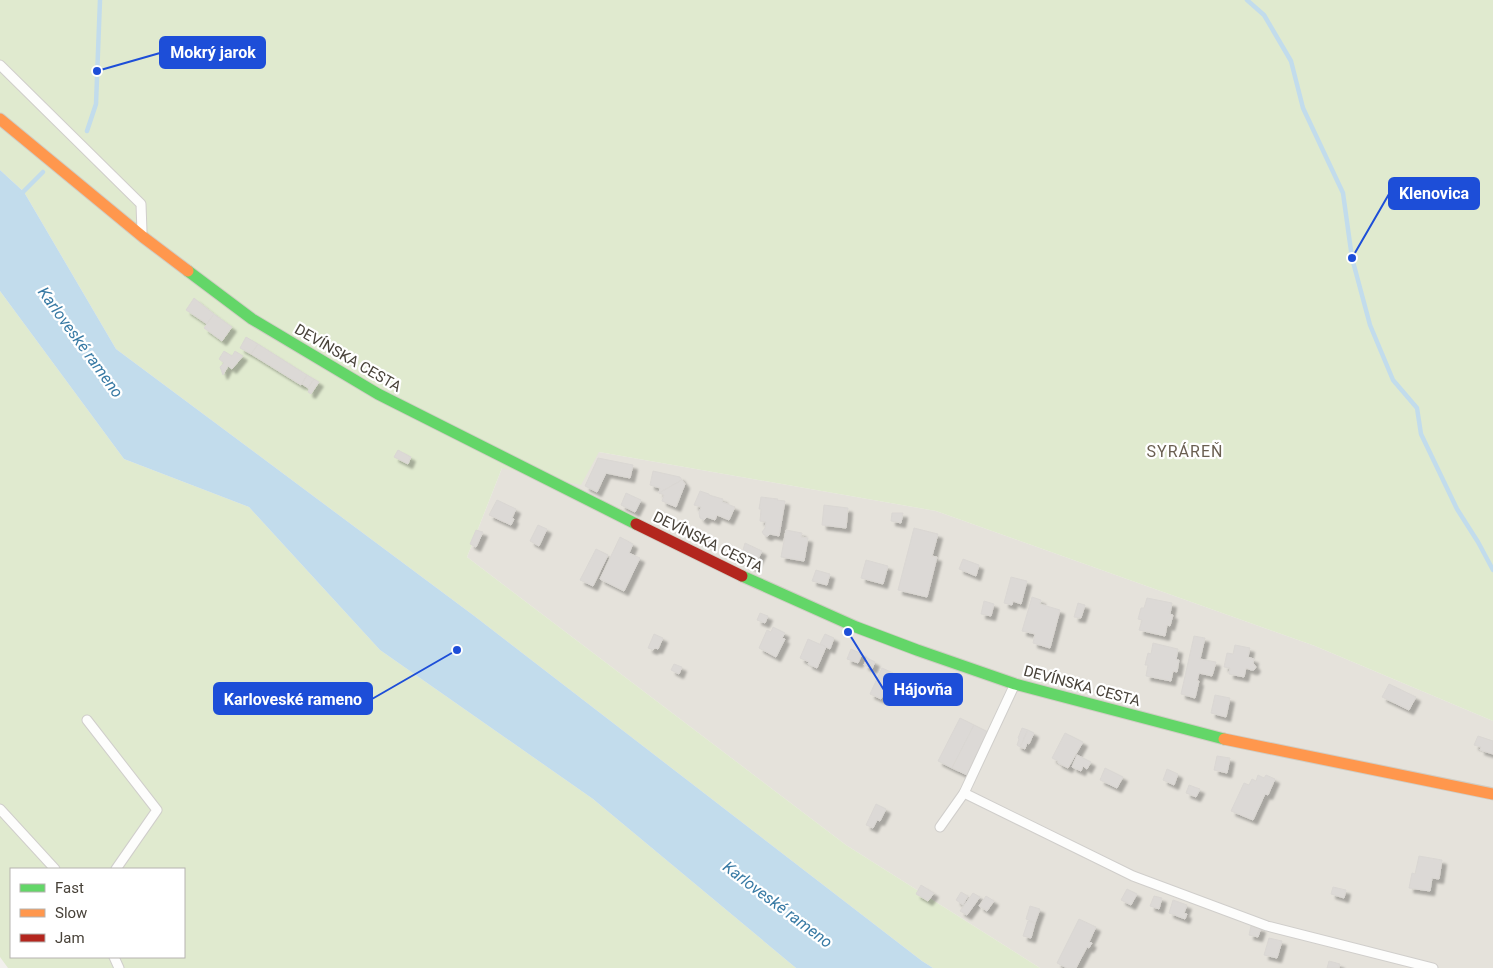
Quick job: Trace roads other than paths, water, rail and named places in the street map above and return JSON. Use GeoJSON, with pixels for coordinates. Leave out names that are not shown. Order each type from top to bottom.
{"type":"FeatureCollection","features":[{"type":"Feature","properties":{"kind":"street","name":"DEVÍNSKA CESTA"},"geometry":{"type":"LineString","coordinates":[[0,118],[143,237],[252,319],[378,394],[724,568],[856,627],[1015,684],[1218,738],[1493,794]]}},
{"type":"Feature","properties":{"kind":"lane"},"geometry":{"type":"LineString","coordinates":[[0,65],[141,204],[143,237]]}},
{"type":"Feature","properties":{"kind":"lane"},"geometry":{"type":"LineString","coordinates":[[940,827],[964,793],[1015,684]]}},
{"type":"Feature","properties":{"kind":"lane"},"geometry":{"type":"LineString","coordinates":[[87,720],[157,810],[117,868]]}},
{"type":"Feature","properties":{"kind":"lane"},"geometry":{"type":"LineString","coordinates":[[964,793],[1133,876],[1267,926],[1433,968]]}},
{"type":"Feature","properties":{"kind":"lane"},"geometry":{"type":"LineString","coordinates":[[0,809],[54,868]]}},
{"type":"Feature","properties":{"kind":"water"},"geometry":{"type":"Polygon","coordinates":[[[0,170],[24,192],[116,349],[473,615],[933,968],[796,968],[593,799],[380,650],[249,507],[124,459],[0,291],[0,170]]]}},
{"type":"Feature","properties":{"kind":"waterway"},"geometry":{"type":"LineString","coordinates":[[87,131],[96,104],[100,0]]}},
{"type":"Feature","properties":{"kind":"waterway"},"geometry":{"type":"LineString","coordinates":[[1247,0],[1264,15],[1291,61],[1303,108],[1343,193],[1352,258],[1370,325],[1393,380],[1417,408],[1421,434],[1457,509],[1493,570]]}},
{"type":"Feature","properties":{"kind":"waterway"},"geometry":{"type":"LineString","coordinates":[[21,194],[43,172]]}},
{"type":"Feature","properties":{"kind":"place","name":"Mokrý jarok"},"geometry":{"type":"Point","coordinates":[97,71]}},
{"type":"Feature","properties":{"kind":"place","name":"Klenovica"},"geometry":{"type":"Point","coordinates":[1352,258]}},
{"type":"Feature","properties":{"kind":"place","name":"Hájovňa"},"geometry":{"type":"Point","coordinates":[848,632]}},
{"type":"Feature","properties":{"kind":"place","name":"Karloveské rameno"},"geometry":{"type":"Point","coordinates":[457,650]}},
{"type":"Feature","properties":{"kind":"district","name":"SYRÁREŇ"},"geometry":{"type":"Point","coordinates":[1185,451]}}]}
